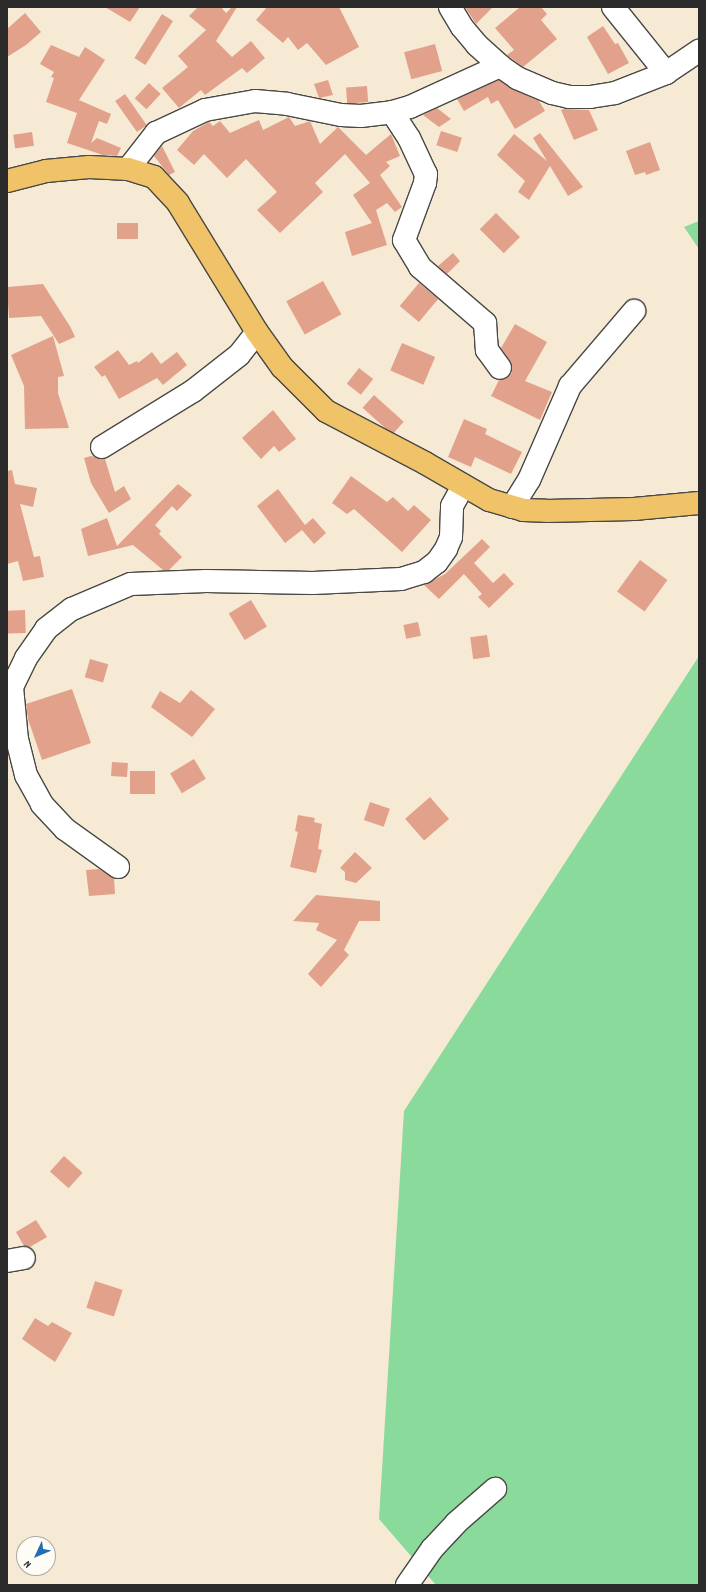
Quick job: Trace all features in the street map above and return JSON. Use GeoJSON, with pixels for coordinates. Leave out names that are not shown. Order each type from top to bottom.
{"type":"FeatureCollection","features":[{"type":"Feature","properties":{"kind":"main road"},"geometry":{"type":"LineString","coordinates":[[7,182],[46,171],[89,167],[128,169],[146,172],[162,184],[178,203],[257,332],[282,367],[326,411],[489,500],[523,510],[546,511],[634,509],[699,503]]}},
{"type":"Feature","properties":{"kind":"street"},"geometry":{"type":"LineString","coordinates":[[450,7],[462,27],[477,45],[500,66],[517,78],[552,93],[569,97],[590,97],[616,93],[666,73],[699,51]]}},
{"type":"Feature","properties":{"kind":"street"},"geometry":{"type":"LineString","coordinates":[[613,7],[666,73]]}},
{"type":"Feature","properties":{"kind":"street"},"geometry":{"type":"LineString","coordinates":[[128,169],[156,133],[206,110],[230,104],[255,102],[287,104],[361,116],[392,112],[410,107],[500,66]]}},
{"type":"Feature","properties":{"kind":"street"},"geometry":{"type":"LineString","coordinates":[[392,112],[409,138],[426,174],[425,183],[404,240],[420,267],[485,323],[487,350],[500,368]]}},
{"type":"Feature","properties":{"kind":"street"},"geometry":{"type":"LineString","coordinates":[[512,507],[529,480],[570,386],[634,311]]}},
{"type":"Feature","properties":{"kind":"street"},"geometry":{"type":"LineString","coordinates":[[102,447],[193,391],[239,355],[257,332]]}},
{"type":"Feature","properties":{"kind":"street"},"geometry":{"type":"LineString","coordinates":[[118,867],[65,829],[42,804],[26,775],[17,740],[12,687],[26,658],[46,629],[72,610],[131,584],[206,580],[313,583],[401,579],[424,572],[437,562],[446,549],[451,537],[452,506],[463,486]]}},
{"type":"Feature","properties":{"kind":"street"},"geometry":{"type":"LineString","coordinates":[[407,1585],[432,1550],[451,1528],[495,1489]]}},
{"type":"Feature","properties":{"kind":"green space"},"geometry":{"type":"Polygon","coordinates":[[[699,221],[699,249],[684,227],[699,221]]]}},
{"type":"Feature","properties":{"kind":"green space"},"geometry":{"type":"Polygon","coordinates":[[[699,656],[699,1585],[436,1585],[379,1519],[404,1111],[699,656]]]}},
{"type":"Feature","properties":{"kind":"building"},"geometry":{"type":"Polygon","coordinates":[[[105,7],[140,7],[130,22],[105,7]]]}},
{"type":"Feature","properties":{"kind":"building"},"geometry":{"type":"Polygon","coordinates":[[[198,7],[221,7],[226,13],[232,7],[237,7],[216,41],[232,57],[251,41],[265,58],[247,73],[242,68],[205,95],[201,90],[179,108],[162,88],[188,67],[178,56],[206,30],[189,16],[198,7]]]}},
{"type":"Feature","properties":{"kind":"building"},"geometry":{"type":"Polygon","coordinates":[[[267,7],[339,7],[359,47],[326,65],[307,43],[298,50],[288,37],[283,43],[256,20],[267,7]]]}},
{"type":"Feature","properties":{"kind":"building"},"geometry":{"type":"Polygon","coordinates":[[[465,7],[493,7],[476,24],[465,7]]]}},
{"type":"Feature","properties":{"kind":"building"},"geometry":{"type":"Polygon","coordinates":[[[520,7],[541,7],[547,14],[541,20],[557,39],[523,67],[507,55],[514,50],[495,28],[520,7]]]}},
{"type":"Feature","properties":{"kind":"building"},"geometry":{"type":"Polygon","coordinates":[[[25,13],[41,32],[26,45],[7,57],[7,29],[25,13]]]}},
{"type":"Feature","properties":{"kind":"building"},"geometry":{"type":"Polygon","coordinates":[[[162,14],[173,21],[145,65],[134,58],[162,14]]]}},
{"type":"Feature","properties":{"kind":"building"},"geometry":{"type":"Polygon","coordinates":[[[603,26],[615,44],[618,43],[629,63],[608,74],[587,37],[603,26]]]}},
{"type":"Feature","properties":{"kind":"building"},"geometry":{"type":"Polygon","coordinates":[[[435,44],[442,71],[411,79],[404,52],[435,44]]]}},
{"type":"Feature","properties":{"kind":"building"},"geometry":{"type":"Polygon","coordinates":[[[51,45],[79,57],[85,47],[105,60],[79,100],[111,114],[107,124],[99,121],[91,143],[97,138],[121,148],[117,156],[103,155],[67,143],[77,113],[46,102],[54,78],[51,77],[54,72],[40,64],[51,45]]]}},
{"type":"Feature","properties":{"kind":"building"},"geometry":{"type":"Polygon","coordinates":[[[328,80],[333,95],[319,98],[314,84],[328,80]]]}},
{"type":"Feature","properties":{"kind":"building"},"geometry":{"type":"Polygon","coordinates":[[[499,80],[512,89],[539,101],[545,111],[515,129],[498,100],[491,104],[488,97],[464,111],[457,99],[499,80]]]}},
{"type":"Feature","properties":{"kind":"building"},"geometry":{"type":"Polygon","coordinates":[[[149,83],[161,94],[146,109],[135,98],[149,83]]]}},
{"type":"Feature","properties":{"kind":"building"},"geometry":{"type":"Polygon","coordinates":[[[367,86],[368,102],[347,103],[346,87],[367,86]]]}},
{"type":"Feature","properties":{"kind":"building"},"geometry":{"type":"Polygon","coordinates":[[[125,94],[147,125],[137,132],[115,101],[125,94]]]}},
{"type":"Feature","properties":{"kind":"building"},"geometry":{"type":"Polygon","coordinates":[[[437,108],[451,119],[439,127],[423,115],[437,108]]]}},
{"type":"Feature","properties":{"kind":"building"},"geometry":{"type":"Polygon","coordinates":[[[561,110],[589,110],[598,130],[574,140],[561,110]]]}},
{"type":"Feature","properties":{"kind":"building"},"geometry":{"type":"Polygon","coordinates":[[[289,117],[295,126],[310,121],[320,144],[338,127],[366,155],[391,134],[400,156],[386,162],[390,166],[380,175],[402,207],[395,212],[387,203],[376,210],[387,245],[352,256],[345,232],[372,223],[353,195],[370,183],[345,154],[315,183],[323,192],[280,233],[257,210],[277,192],[246,159],[227,178],[204,154],[194,165],[177,150],[193,131],[209,122],[213,126],[220,121],[230,133],[259,120],[263,130],[289,117]]]}},
{"type":"Feature","properties":{"kind":"building"},"geometry":{"type":"Polygon","coordinates":[[[441,131],[462,138],[457,152],[436,145],[441,131]]]}},
{"type":"Feature","properties":{"kind":"building"},"geometry":{"type":"Polygon","coordinates":[[[32,132],[34,146],[15,149],[13,135],[32,132]]]}},
{"type":"Feature","properties":{"kind":"building"},"geometry":{"type":"Polygon","coordinates":[[[540,133],[583,187],[568,196],[550,166],[529,200],[518,192],[525,181],[497,155],[514,134],[547,161],[533,138],[540,133]]]}},
{"type":"Feature","properties":{"kind":"building"},"geometry":{"type":"Polygon","coordinates":[[[650,142],[660,170],[646,175],[645,172],[635,175],[626,151],[650,142]]]}},
{"type":"Feature","properties":{"kind":"building"},"geometry":{"type":"Polygon","coordinates":[[[162,146],[175,172],[169,175],[154,156],[162,146]]]}},
{"type":"Feature","properties":{"kind":"building"},"geometry":{"type":"Polygon","coordinates":[[[496,213],[520,237],[504,253],[480,229],[496,213]]]}},
{"type":"Feature","properties":{"kind":"building"},"geometry":{"type":"Polygon","coordinates":[[[117,223],[138,223],[138,239],[117,239],[117,223]]]}},
{"type":"Feature","properties":{"kind":"building"},"geometry":{"type":"Polygon","coordinates":[[[453,253],[460,261],[447,274],[438,266],[453,253]]]}},
{"type":"Feature","properties":{"kind":"building"},"geometry":{"type":"Polygon","coordinates":[[[323,281],[341,314],[305,335],[286,301],[323,281]]]}},
{"type":"Feature","properties":{"kind":"building"},"geometry":{"type":"Polygon","coordinates":[[[419,283],[438,299],[419,322],[400,306],[419,283]]]}},
{"type":"Feature","properties":{"kind":"building"},"geometry":{"type":"Polygon","coordinates":[[[43,284],[71,328],[75,337],[59,344],[41,316],[9,318],[7,287],[43,284]]]}},
{"type":"Feature","properties":{"kind":"building"},"geometry":{"type":"Polygon","coordinates":[[[515,324],[547,342],[525,381],[552,392],[540,420],[491,396],[499,380],[507,378],[512,373],[510,361],[501,348],[515,324]]]}},
{"type":"Feature","properties":{"kind":"building"},"geometry":{"type":"Polygon","coordinates":[[[53,336],[64,376],[58,377],[58,393],[69,428],[25,429],[24,386],[11,355],[53,336]]]}},
{"type":"Feature","properties":{"kind":"building"},"geometry":{"type":"Polygon","coordinates":[[[402,343],[435,357],[423,385],[390,371],[402,343]]]}},
{"type":"Feature","properties":{"kind":"building"},"geometry":{"type":"Polygon","coordinates":[[[118,350],[129,365],[137,361],[138,363],[152,352],[161,364],[177,352],[187,365],[163,385],[157,378],[119,399],[105,375],[102,377],[94,367],[118,350]]]}},
{"type":"Feature","properties":{"kind":"building"},"geometry":{"type":"Polygon","coordinates":[[[359,368],[373,379],[361,395],[347,384],[359,368]]]}},
{"type":"Feature","properties":{"kind":"building"},"geometry":{"type":"Polygon","coordinates":[[[374,395],[404,422],[392,434],[363,408],[374,395]]]}},
{"type":"Feature","properties":{"kind":"building"},"geometry":{"type":"Polygon","coordinates":[[[273,410],[296,439],[279,452],[274,446],[261,459],[242,438],[273,410]]]}},
{"type":"Feature","properties":{"kind":"building"},"geometry":{"type":"Polygon","coordinates":[[[464,419],[487,429],[485,434],[522,452],[511,474],[475,457],[471,467],[448,457],[464,419]]]}},
{"type":"Feature","properties":{"kind":"building"},"geometry":{"type":"Polygon","coordinates":[[[91,456],[105,459],[115,492],[124,486],[131,499],[109,513],[91,483],[84,458],[91,456]]]}},
{"type":"Feature","properties":{"kind":"building"},"geometry":{"type":"Polygon","coordinates":[[[12,470],[15,484],[37,488],[33,507],[20,504],[34,557],[40,556],[44,577],[23,581],[18,561],[7,564],[7,471],[12,470]]]}},
{"type":"Feature","properties":{"kind":"building"},"geometry":{"type":"Polygon","coordinates":[[[351,476],[387,502],[393,497],[408,511],[414,505],[431,520],[402,552],[354,509],[347,514],[332,503],[351,476]]]}},
{"type":"Feature","properties":{"kind":"building"},"geometry":{"type":"Polygon","coordinates":[[[178,484],[192,495],[177,511],[172,506],[155,525],[161,531],[159,534],[182,557],[169,570],[163,570],[133,545],[88,556],[81,529],[107,518],[117,546],[178,484]]]}},
{"type":"Feature","properties":{"kind":"building"},"geometry":{"type":"Polygon","coordinates":[[[278,489],[305,525],[313,518],[326,533],[314,544],[302,530],[285,543],[257,506],[278,489]]]}},
{"type":"Feature","properties":{"kind":"building"},"geometry":{"type":"Polygon","coordinates":[[[482,539],[490,547],[474,563],[493,583],[504,573],[514,584],[489,608],[478,597],[482,594],[464,574],[439,599],[424,585],[445,574],[482,539]]]}},
{"type":"Feature","properties":{"kind":"building"},"geometry":{"type":"Polygon","coordinates":[[[640,560],[668,580],[645,612],[617,592],[640,560]]]}},
{"type":"Feature","properties":{"kind":"building"},"geometry":{"type":"Polygon","coordinates":[[[251,600],[267,627],[245,640],[229,613],[251,600]]]}},
{"type":"Feature","properties":{"kind":"building"},"geometry":{"type":"Polygon","coordinates":[[[25,610],[26,633],[8,634],[7,611],[25,610]]]}},
{"type":"Feature","properties":{"kind":"building"},"geometry":{"type":"Polygon","coordinates":[[[418,622],[421,636],[406,639],[403,625],[418,622]]]}},
{"type":"Feature","properties":{"kind":"building"},"geometry":{"type":"Polygon","coordinates":[[[487,635],[490,657],[473,659],[470,637],[487,635]]]}},
{"type":"Feature","properties":{"kind":"building"},"geometry":{"type":"Polygon","coordinates":[[[90,659],[108,664],[103,683],[85,677],[90,659]]]}},
{"type":"Feature","properties":{"kind":"building"},"geometry":{"type":"Polygon","coordinates":[[[72,689],[91,743],[42,760],[28,719],[26,704],[72,689]]]}},
{"type":"Feature","properties":{"kind":"building"},"geometry":{"type":"Polygon","coordinates":[[[191,690],[215,709],[192,737],[151,707],[160,691],[180,703],[191,690]]]}},
{"type":"Feature","properties":{"kind":"building"},"geometry":{"type":"Polygon","coordinates":[[[194,759],[206,779],[182,793],[170,773],[194,759]]]}},
{"type":"Feature","properties":{"kind":"building"},"geometry":{"type":"Polygon","coordinates":[[[112,762],[128,763],[127,777],[111,776],[112,762]]]}},
{"type":"Feature","properties":{"kind":"building"},"geometry":{"type":"Polygon","coordinates":[[[130,771],[155,771],[155,794],[130,794],[130,771]]]}},
{"type":"Feature","properties":{"kind":"building"},"geometry":{"type":"Polygon","coordinates":[[[430,797],[449,819],[424,841],[405,819],[430,797]]]}},
{"type":"Feature","properties":{"kind":"building"},"geometry":{"type":"Polygon","coordinates":[[[370,802],[390,809],[384,827],[364,820],[370,802]]]}},
{"type":"Feature","properties":{"kind":"building"},"geometry":{"type":"Polygon","coordinates":[[[298,815],[315,818],[314,822],[322,824],[318,849],[322,850],[316,873],[290,867],[298,832],[295,831],[298,815]]]}},
{"type":"Feature","properties":{"kind":"building"},"geometry":{"type":"Polygon","coordinates":[[[355,852],[372,868],[356,883],[345,880],[345,872],[340,868],[355,852]]]}},
{"type":"Feature","properties":{"kind":"building"},"geometry":{"type":"Polygon","coordinates":[[[99,869],[114,878],[115,894],[89,896],[86,870],[99,869]]]}},
{"type":"Feature","properties":{"kind":"building"},"geometry":{"type":"Polygon","coordinates":[[[316,895],[380,901],[380,921],[359,921],[344,950],[349,955],[321,987],[308,974],[337,940],[316,930],[319,923],[293,921],[316,895]]]}},
{"type":"Feature","properties":{"kind":"building"},"geometry":{"type":"Polygon","coordinates":[[[64,1156],[83,1173],[69,1188],[50,1172],[64,1156]]]}},
{"type":"Feature","properties":{"kind":"building"},"geometry":{"type":"Polygon","coordinates":[[[36,1220],[47,1237],[30,1247],[24,1246],[16,1232],[36,1220]]]}},
{"type":"Feature","properties":{"kind":"building"},"geometry":{"type":"Polygon","coordinates":[[[95,1281],[123,1290],[114,1317],[86,1308],[95,1281]]]}},
{"type":"Feature","properties":{"kind":"building"},"geometry":{"type":"Polygon","coordinates":[[[35,1318],[48,1326],[52,1322],[72,1333],[55,1362],[22,1339],[35,1318]]]}}]}
